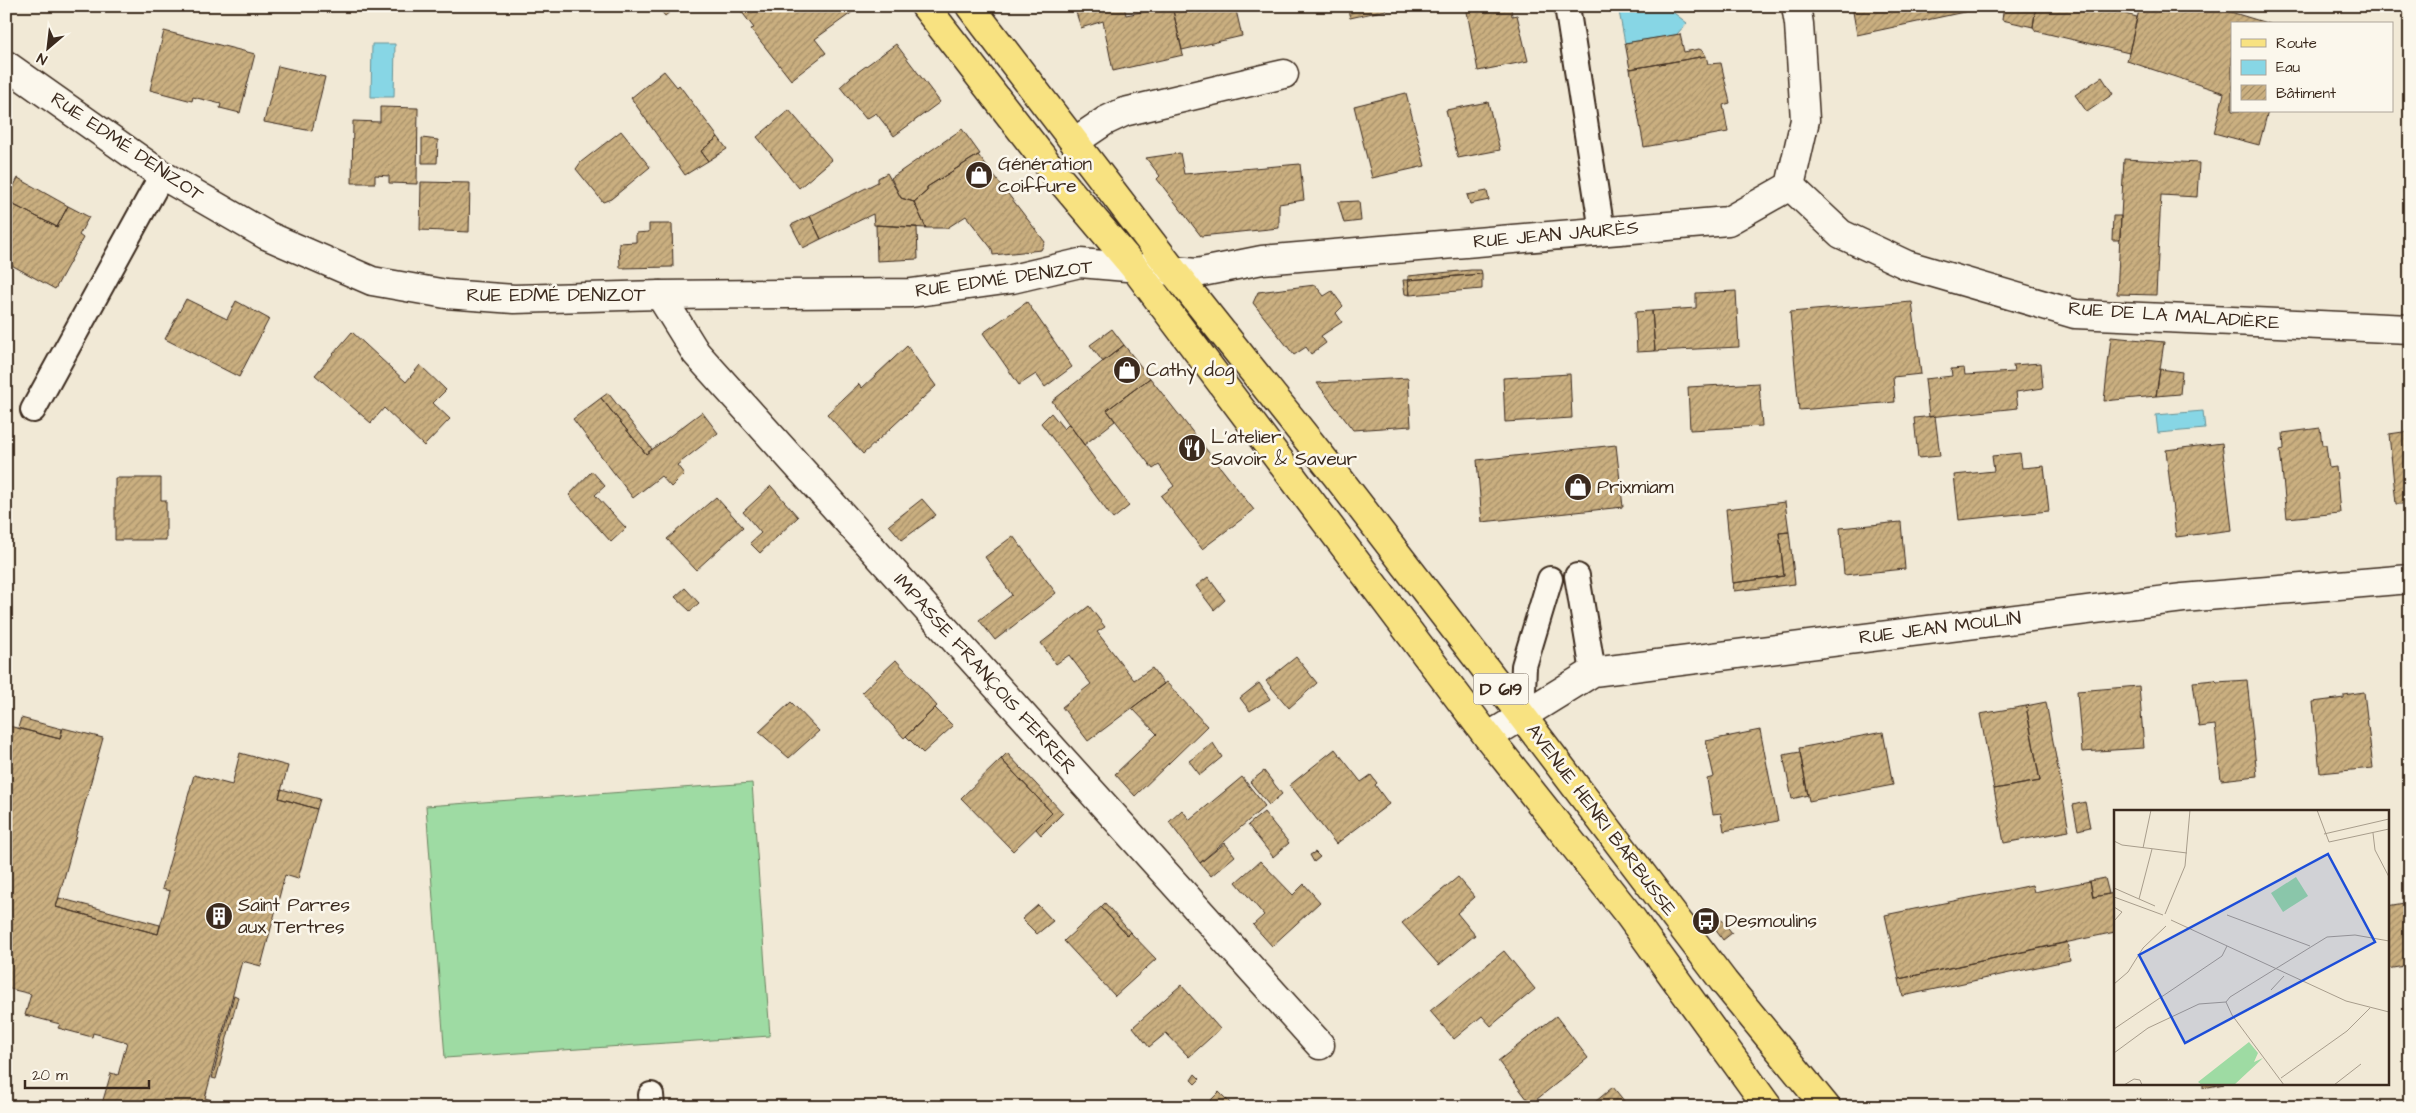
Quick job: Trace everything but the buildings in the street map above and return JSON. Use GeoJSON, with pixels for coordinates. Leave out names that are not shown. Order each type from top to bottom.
{"type":"FeatureCollection","features":[{"type":"Feature","properties":{"kind":"main road","name":"D 619"},"geometry":{"type":"LineString","coordinates":[[925,6],[1057,176],[1134,267]]}},
{"type":"Feature","properties":{"kind":"main road","name":"D 619"},"geometry":{"type":"LineString","coordinates":[[970,6],[1174,272]]}},
{"type":"Feature","properties":{"kind":"main road","name":"AVENUE HENRI BARBUSSE"},"geometry":{"type":"LineString","coordinates":[[1134,267],[1488,737],[1629,915],[1768,1107]]}},
{"type":"Feature","properties":{"kind":"main road","name":"AVENUE HENRI BARBUSSE"},"geometry":{"type":"LineString","coordinates":[[1174,272],[1336,475],[1724,982],[1826,1107]]}},
{"type":"Feature","properties":{"kind":"street"},"geometry":{"type":"LineString","coordinates":[[1790,186],[1805,120],[1799,24],[1796,6]]}},
{"type":"Feature","properties":{"kind":"street","name":"RUE EDMÉ DENIZOT"},"geometry":{"type":"LineString","coordinates":[[6,65],[162,175],[266,235],[372,280],[446,294],[514,299],[660,295],[912,293],[1012,279],[1080,263],[1134,267]]}},
{"type":"Feature","properties":{"kind":"street"},"geometry":{"type":"LineString","coordinates":[[1074,142],[1105,121],[1124,112],[1284,74]]}},
{"type":"Feature","properties":{"kind":"street","name":"RUE JEAN JAURÈS"},"geometry":{"type":"LineString","coordinates":[[1134,267],[1197,273],[1262,260],[1728,221],[1790,186]]}},
{"type":"Feature","properties":{"kind":"street","name":"RUE DE LA MALADIÈRE"},"geometry":{"type":"LineString","coordinates":[[1790,186],[1841,234],[1907,265],[2075,314],[2410,329]]}},
{"type":"Feature","properties":{"kind":"street","name":"IMPASSE FRANÇOIS FERRER"},"geometry":{"type":"LineString","coordinates":[[660,295],[696,353],[1320,1045]]}},
{"type":"Feature","properties":{"kind":"street","name":"RUE JEAN MOULIN"},"geometry":{"type":"LineString","coordinates":[[1488,737],[1593,672],[2183,598],[2410,579]]}},
{"type":"Feature","properties":{"kind":"lane"},"geometry":{"type":"LineString","coordinates":[[1567,6],[1602,231]]}},
{"type":"Feature","properties":{"kind":"lane"},"geometry":{"type":"LineString","coordinates":[[33,410],[162,175]]}},
{"type":"Feature","properties":{"kind":"lane"},"geometry":{"type":"LineString","coordinates":[[1577,576],[1593,672]]}},
{"type":"Feature","properties":{"kind":"lane"},"geometry":{"type":"LineString","coordinates":[[1522,716],[1524,666],[1550,579]]}},
{"type":"Feature","properties":{"kind":"green space"},"geometry":{"type":"Polygon","coordinates":[[[752,783],[770,1036],[445,1058],[426,806],[752,783]]]}},
{"type":"Feature","properties":{"kind":"water"},"geometry":{"type":"Polygon","coordinates":[[[1618,6],[1669,6],[1670,10],[1687,23],[1676,35],[1625,43],[1618,6]]]}},
{"type":"Feature","properties":{"kind":"water"},"geometry":{"type":"Polygon","coordinates":[[[372,44],[395,44],[394,97],[371,97],[372,44]]]}},
{"type":"Feature","properties":{"kind":"water"},"geometry":{"type":"Polygon","coordinates":[[[2203,411],[2205,429],[2158,433],[2156,415],[2203,411]]]}},
{"type":"Feature","properties":{"kind":"place","name":"Génération coiffure"},"geometry":{"type":"Point","coordinates":[979,175]}},
{"type":"Feature","properties":{"kind":"place","name":"Cathy dog"},"geometry":{"type":"Point","coordinates":[1127,370]}},
{"type":"Feature","properties":{"kind":"place","name":"L'atelier Savoir & Saveur"},"geometry":{"type":"Point","coordinates":[1192,448]}},
{"type":"Feature","properties":{"kind":"place","name":"Prixmiam"},"geometry":{"type":"Point","coordinates":[1578,487]}},
{"type":"Feature","properties":{"kind":"place","name":"Saint Parres aux Tertres"},"geometry":{"type":"Point","coordinates":[219,916]}},
{"type":"Feature","properties":{"kind":"place","name":"Desmoulins"},"geometry":{"type":"Point","coordinates":[1706,921]}}]}
